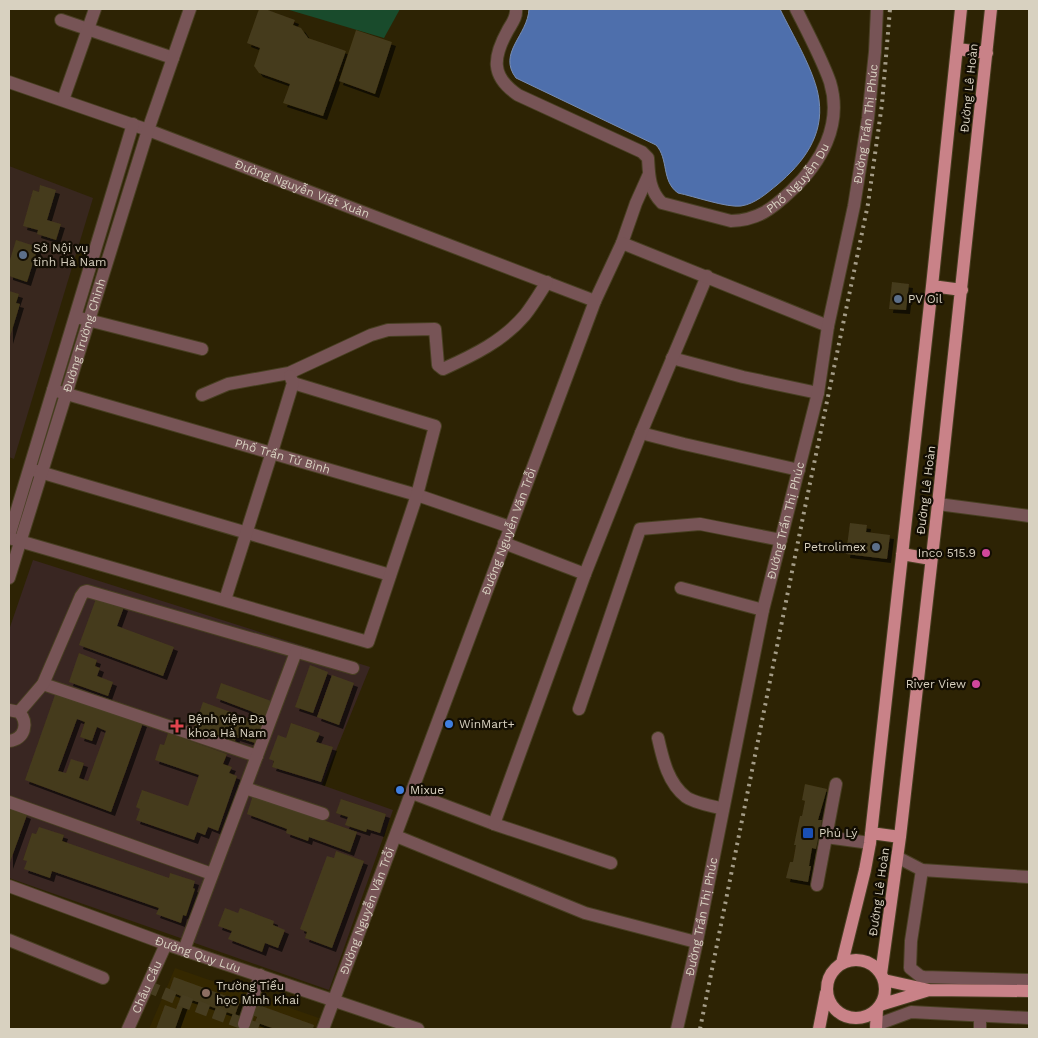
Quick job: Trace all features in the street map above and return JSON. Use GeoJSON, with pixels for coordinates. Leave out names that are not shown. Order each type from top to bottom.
{"type":"FeatureCollection","features":[{"type":"Feature","properties":{"kind":"main road","name":"Đường Lê Hoàn"},"geometry":{"type":"LineString","coordinates":[[842,963],[863,879],[870,838],[961,9]]}},
{"type":"Feature","properties":{"kind":"main road","name":"Đường Lê Hoàn"},"geometry":{"type":"LineString","coordinates":[[882,977],[938,504],[991,9]]}},
{"type":"Feature","properties":{"kind":"main road"},"geometry":{"type":"LineString","coordinates":[[958,49],[987,53]]}},
{"type":"Feature","properties":{"kind":"main road"},"geometry":{"type":"LineString","coordinates":[[932,286],[962,290]]}},
{"type":"Feature","properties":{"kind":"main road"},"geometry":{"type":"LineString","coordinates":[[902,554],[931,558]]}},
{"type":"Feature","properties":{"kind":"main road"},"geometry":{"type":"LineString","coordinates":[[870,838],[900,836]]}},
{"type":"Feature","properties":{"kind":"main road"},"geometry":{"type":"LineString","coordinates":[[819,1029],[830,975],[835,968],[850,960],[868,962],[876,967],[882,977],[885,990],[879,1007],[876,1027]]}},
{"type":"Feature","properties":{"kind":"main road"},"geometry":{"type":"LineString","coordinates":[[882,977],[929,990],[1029,991]]}},
{"type":"Feature","properties":{"kind":"main road"},"geometry":{"type":"LineString","coordinates":[[826,993],[829,1002],[842,1015],[851,1018],[861,1018],[870,1015],[879,1007],[929,990]]}},
{"type":"Feature","properties":{"kind":"street"},"geometry":{"type":"LineString","coordinates":[[64,100],[94,9]]}},
{"type":"Feature","properties":{"kind":"street","name":"Đường Trường Chinh"},"geometry":{"type":"LineString","coordinates":[[9,578],[12,538],[59,392],[88,320],[148,130],[190,9]]}},
{"type":"Feature","properties":{"kind":"street","name":"Phố Nguyễn Du"},"geometry":{"type":"LineString","coordinates":[[516,9],[516,15],[496,56],[499,73],[508,88],[518,95],[642,152],[648,158],[651,186],[655,196],[662,203],[731,221],[753,218],[773,209],[807,176],[821,157],[829,136],[833,115],[833,96],[830,82],[796,9]]}},
{"type":"Feature","properties":{"kind":"street","name":"Đường Trần Thị Phúc"},"geometry":{"type":"LineString","coordinates":[[677,1029],[763,610],[818,393],[828,326],[854,206],[868,118],[875,52],[877,9]]}},
{"type":"Feature","properties":{"kind":"street"},"geometry":{"type":"LineString","coordinates":[[61,20],[173,58]]}},
{"type":"Feature","properties":{"kind":"street","name":"Đường Nguyễn Viết Xuân"},"geometry":{"type":"LineString","coordinates":[[9,82],[132,124],[595,301]]}},
{"type":"Feature","properties":{"kind":"street","name":"Đường Trường Chinh"},"geometry":{"type":"LineString","coordinates":[[59,392],[74,317],[132,124]]}},
{"type":"Feature","properties":{"kind":"street"},"geometry":{"type":"LineString","coordinates":[[649,174],[636,203],[622,243],[828,326]]}},
{"type":"Feature","properties":{"kind":"street"},"geometry":{"type":"LineString","coordinates":[[103,223],[117,228]]}},
{"type":"Feature","properties":{"kind":"street","name":"Đường Nguyễn Văn Trỗi"},"geometry":{"type":"LineString","coordinates":[[323,1029],[595,301],[622,243]]}},
{"type":"Feature","properties":{"kind":"street"},"geometry":{"type":"LineString","coordinates":[[494,824],[585,574],[641,433],[707,276]]}},
{"type":"Feature","properties":{"kind":"street"},"geometry":{"type":"LineString","coordinates":[[202,395],[228,384],[291,378],[371,335],[388,330],[435,329],[438,365],[443,369],[472,356],[501,338],[525,314],[547,282]]}},
{"type":"Feature","properties":{"kind":"street"},"geometry":{"type":"LineString","coordinates":[[74,317],[202,349]]}},
{"type":"Feature","properties":{"kind":"street"},"geometry":{"type":"LineString","coordinates":[[672,358],[743,377],[818,393]]}},
{"type":"Feature","properties":{"kind":"street"},"geometry":{"type":"LineString","coordinates":[[225,600],[272,452],[291,378]]}},
{"type":"Feature","properties":{"kind":"street"},"geometry":{"type":"LineString","coordinates":[[12,538],[368,642],[417,495],[435,426],[291,378]]}},
{"type":"Feature","properties":{"kind":"street","name":"Phố Trần Tử Bình"},"geometry":{"type":"LineString","coordinates":[[59,392],[417,495],[510,527]]}},
{"type":"Feature","properties":{"kind":"street"},"geometry":{"type":"LineString","coordinates":[[641,433],[799,470]]}},
{"type":"Feature","properties":{"kind":"street"},"geometry":{"type":"LineString","coordinates":[[35,471],[390,574]]}},
{"type":"Feature","properties":{"kind":"street"},"geometry":{"type":"LineString","coordinates":[[938,504],[1029,516]]}},
{"type":"Feature","properties":{"kind":"street"},"geometry":{"type":"LineString","coordinates":[[579,709],[640,529],[700,524],[781,540]]}},
{"type":"Feature","properties":{"kind":"street"},"geometry":{"type":"LineString","coordinates":[[504,543],[585,574]]}},
{"type":"Feature","properties":{"kind":"street"},"geometry":{"type":"LineString","coordinates":[[681,588],[763,610]]}},
{"type":"Feature","properties":{"kind":"street"},"geometry":{"type":"LineString","coordinates":[[9,741],[18,738],[24,730],[25,720],[14,711],[43,684],[81,596],[87,591],[353,668]]}},
{"type":"Feature","properties":{"kind":"street"},"geometry":{"type":"LineString","coordinates":[[184,950],[296,652]]}},
{"type":"Feature","properties":{"kind":"street"},"geometry":{"type":"LineString","coordinates":[[43,684],[257,756]]}},
{"type":"Feature","properties":{"kind":"street"},"geometry":{"type":"LineString","coordinates":[[658,738],[662,758],[670,780],[687,798],[723,810]]}},
{"type":"Feature","properties":{"kind":"street"},"geometry":{"type":"LineString","coordinates":[[817,884],[836,784]]}},
{"type":"Feature","properties":{"kind":"street"},"geometry":{"type":"LineString","coordinates":[[245,788],[323,814]]}},
{"type":"Feature","properties":{"kind":"street"},"geometry":{"type":"LineString","coordinates":[[412,793],[494,824],[611,864]]}},
{"type":"Feature","properties":{"kind":"street"},"geometry":{"type":"LineString","coordinates":[[9,802],[212,874]]}},
{"type":"Feature","properties":{"kind":"street"},"geometry":{"type":"LineString","coordinates":[[396,836],[585,913],[696,942]]}},
{"type":"Feature","properties":{"kind":"street"},"geometry":{"type":"LineString","coordinates":[[826,837],[870,838]]}},
{"type":"Feature","properties":{"kind":"street"},"geometry":{"type":"LineString","coordinates":[[897,857],[922,870],[1029,877]]}},
{"type":"Feature","properties":{"kind":"street"},"geometry":{"type":"LineString","coordinates":[[922,870],[911,941],[910,968],[924,977],[1029,980]]}},
{"type":"Feature","properties":{"kind":"street","name":"Đường Quy Lưu"},"geometry":{"type":"LineString","coordinates":[[9,886],[166,944],[412,1028]]}},
{"type":"Feature","properties":{"kind":"street"},"geometry":{"type":"LineString","coordinates":[[9,940],[103,978]]}},
{"type":"Feature","properties":{"kind":"street","name":"Châu Cầu"},"geometry":{"type":"LineString","coordinates":[[128,1029],[166,944]]}},
{"type":"Feature","properties":{"kind":"street"},"geometry":{"type":"LineString","coordinates":[[244,1024],[260,975]]}},
{"type":"Feature","properties":{"kind":"street"},"geometry":{"type":"LineString","coordinates":[[876,1027],[911,1012],[980,1023],[1029,1018]]}},
{"type":"Feature","properties":{"kind":"shaded area"},"geometry":{"type":"Polygon","coordinates":[[[9,166],[93,198],[14,459],[9,457],[9,166]]]}},
{"type":"Feature","properties":{"kind":"shaded area","name":"Bệnh viện Đa khoa Hà Nam"},"geometry":{"type":"Polygon","coordinates":[[[33,560],[370,667],[322,785],[393,810],[329,990],[9,878],[9,630],[33,560]]]}},
{"type":"Feature","properties":{"kind":"shaded area","name":"Trường Tiểu học Minh Khai"},"geometry":{"type":"Polygon","coordinates":[[[175,968],[319,1018],[315,1029],[149,1029],[175,968]]]}},
{"type":"Feature","properties":{"kind":"green space"},"geometry":{"type":"Polygon","coordinates":[[[286,9],[400,9],[384,38],[286,9]]]}},
{"type":"Feature","properties":{"kind":"water"},"geometry":{"type":"Polygon","coordinates":[[[529,9],[780,9],[809,66],[817,89],[820,113],[815,137],[810,148],[786,177],[751,203],[741,206],[727,205],[678,193],[669,182],[663,157],[656,145],[516,78],[511,69],[510,60],[515,44],[524,27],[529,9]]]}},
{"type":"Feature","properties":{"kind":"building"},"geometry":{"type":"Polygon","coordinates":[[[259,9],[265,9],[295,20],[293,25],[301,28],[308,38],[346,51],[323,116],[283,103],[290,84],[259,73],[254,66],[260,48],[247,43],[259,9]]]}},
{"type":"Feature","properties":{"kind":"building"},"geometry":{"type":"Polygon","coordinates":[[[356,30],[392,42],[375,94],[339,81],[356,30]]]}},
{"type":"Feature","properties":{"kind":"building"},"geometry":{"type":"Polygon","coordinates":[[[40,185],[56,190],[47,220],[61,224],[56,240],[37,234],[38,230],[23,226],[33,190],[39,192],[40,185]]]}},
{"type":"Feature","properties":{"kind":"building","name":"Sở Nội vụ tỉnh Hà Nam"},"geometry":{"type":"Polygon","coordinates":[[[16,240],[38,247],[27,282],[9,276],[9,263],[16,240]]]}},
{"type":"Feature","properties":{"kind":"building"},"geometry":{"type":"Polygon","coordinates":[[[892,282],[909,284],[906,310],[889,309],[892,282]]]}},
{"type":"Feature","properties":{"kind":"building"},"geometry":{"type":"Polygon","coordinates":[[[9,291],[19,294],[16,303],[20,304],[9,340],[9,291]]]}},
{"type":"Feature","properties":{"kind":"building"},"geometry":{"type":"Polygon","coordinates":[[[850,523],[867,525],[866,532],[890,535],[887,559],[846,554],[850,523]]]}},
{"type":"Feature","properties":{"kind":"building"},"geometry":{"type":"Polygon","coordinates":[[[97,596],[124,607],[117,626],[174,647],[163,676],[79,645],[97,596]]]}},
{"type":"Feature","properties":{"kind":"building"},"geometry":{"type":"Polygon","coordinates":[[[79,653],[97,660],[95,666],[100,668],[97,676],[113,682],[108,696],[69,682],[79,653]]]}},
{"type":"Feature","properties":{"kind":"building"},"geometry":{"type":"Polygon","coordinates":[[[310,665],[328,672],[313,713],[295,707],[310,665]]]}},
{"type":"Feature","properties":{"kind":"building"},"geometry":{"type":"Polygon","coordinates":[[[332,675],[354,683],[339,725],[317,717],[332,675]]]}},
{"type":"Feature","properties":{"kind":"building"},"geometry":{"type":"Polygon","coordinates":[[[221,683],[271,701],[255,743],[236,737],[235,741],[194,727],[203,702],[250,719],[253,712],[216,698],[221,683]]]}},
{"type":"Feature","properties":{"kind":"building"},"geometry":{"type":"Polygon","coordinates":[[[56,692],[143,723],[111,812],[25,780],[56,692]],[[77,719],[58,771],[66,773],[71,759],[84,763],[79,778],[88,781],[106,731],[97,727],[92,741],[80,737],[85,722],[77,719]]]}},
{"type":"Feature","properties":{"kind":"building"},"geometry":{"type":"Polygon","coordinates":[[[291,723],[320,733],[316,742],[333,747],[321,782],[272,767],[274,761],[269,759],[278,735],[286,738],[291,723]]]}},
{"type":"Feature","properties":{"kind":"building"},"geometry":{"type":"Polygon","coordinates":[[[168,733],[227,754],[223,764],[232,767],[229,773],[237,776],[218,831],[208,827],[205,835],[197,832],[194,840],[136,820],[140,809],[136,807],[142,790],[188,806],[199,775],[155,760],[160,744],[164,745],[168,733]]]}},
{"type":"Feature","properties":{"kind":"building"},"geometry":{"type":"Polygon","coordinates":[[[805,784],[827,789],[818,820],[822,820],[816,849],[812,848],[808,882],[786,878],[790,862],[793,862],[796,845],[794,845],[805,801],[802,800],[805,784]]]}},
{"type":"Feature","properties":{"kind":"building"},"geometry":{"type":"Polygon","coordinates":[[[253,795],[357,832],[350,852],[309,837],[308,841],[286,833],[287,829],[247,814],[253,795]]]}},
{"type":"Feature","properties":{"kind":"building"},"geometry":{"type":"Polygon","coordinates":[[[341,799],[386,814],[380,833],[367,829],[366,832],[345,825],[348,817],[336,813],[341,799]]]}},
{"type":"Feature","properties":{"kind":"building"},"geometry":{"type":"Polygon","coordinates":[[[9,808],[27,815],[9,865],[9,808]]]}},
{"type":"Feature","properties":{"kind":"building"},"geometry":{"type":"Polygon","coordinates":[[[39,827],[64,835],[62,841],[169,878],[170,873],[195,881],[193,888],[195,889],[186,916],[183,915],[181,923],[156,914],[159,908],[52,871],[50,878],[24,869],[27,861],[23,860],[32,833],[36,834],[39,827]]]}},
{"type":"Feature","properties":{"kind":"building"},"geometry":{"type":"Polygon","coordinates":[[[336,851],[364,861],[332,948],[305,938],[307,932],[300,929],[327,856],[334,858],[336,851]]]}},
{"type":"Feature","properties":{"kind":"building"},"geometry":{"type":"Polygon","coordinates":[[[225,908],[238,913],[240,908],[274,921],[273,925],[285,930],[278,948],[265,943],[262,952],[228,939],[232,931],[218,926],[225,908]]]}},
{"type":"Feature","properties":{"kind":"building"},"geometry":{"type":"Polygon","coordinates":[[[174,977],[240,1001],[235,1015],[186,998],[175,1029],[156,1029],[165,1005],[176,1009],[181,996],[169,991],[174,977]]]}},
{"type":"Feature","properties":{"kind":"building"},"geometry":{"type":"Polygon","coordinates":[[[256,1004],[314,1025],[313,1029],[275,1029],[255,1022],[257,1017],[252,1015],[256,1004]]]}},
{"type":"Feature","properties":{"kind":"tunnel"},"geometry":{"type":"LineString","coordinates":[[147,986],[258,1029]]}},
{"type":"Feature","properties":{"kind":"railway"},"geometry":{"type":"LineString","coordinates":[[700,1029],[868,204],[882,104],[890,9]]}},
{"type":"Feature","properties":{"kind":"place","name":"Sở Nội vụ tỉnh Hà Nam"},"geometry":{"type":"Point","coordinates":[23,255]}},
{"type":"Feature","properties":{"kind":"place","name":"PV Oil"},"geometry":{"type":"Point","coordinates":[898,299]}},
{"type":"Feature","properties":{"kind":"place","name":"Petrolimex"},"geometry":{"type":"Point","coordinates":[876,547]}},
{"type":"Feature","properties":{"kind":"place","name":"Inco 515.9"},"geometry":{"type":"Point","coordinates":[986,553]}},
{"type":"Feature","properties":{"kind":"place","name":"River View"},"geometry":{"type":"Point","coordinates":[976,684]}},
{"type":"Feature","properties":{"kind":"place","name":"WinMart+"},"geometry":{"type":"Point","coordinates":[449,724]}},
{"type":"Feature","properties":{"kind":"place","name":"Bệnh viện Đa khoa Hà Nam"},"geometry":{"type":"Point","coordinates":[177,726]}},
{"type":"Feature","properties":{"kind":"place","name":"Mixue"},"geometry":{"type":"Point","coordinates":[400,790]}},
{"type":"Feature","properties":{"kind":"place","name":"Phủ Lý"},"geometry":{"type":"Point","coordinates":[808,833]}},
{"type":"Feature","properties":{"kind":"place","name":"Trường Tiểu học Minh Khai"},"geometry":{"type":"Point","coordinates":[206,993]}}]}
